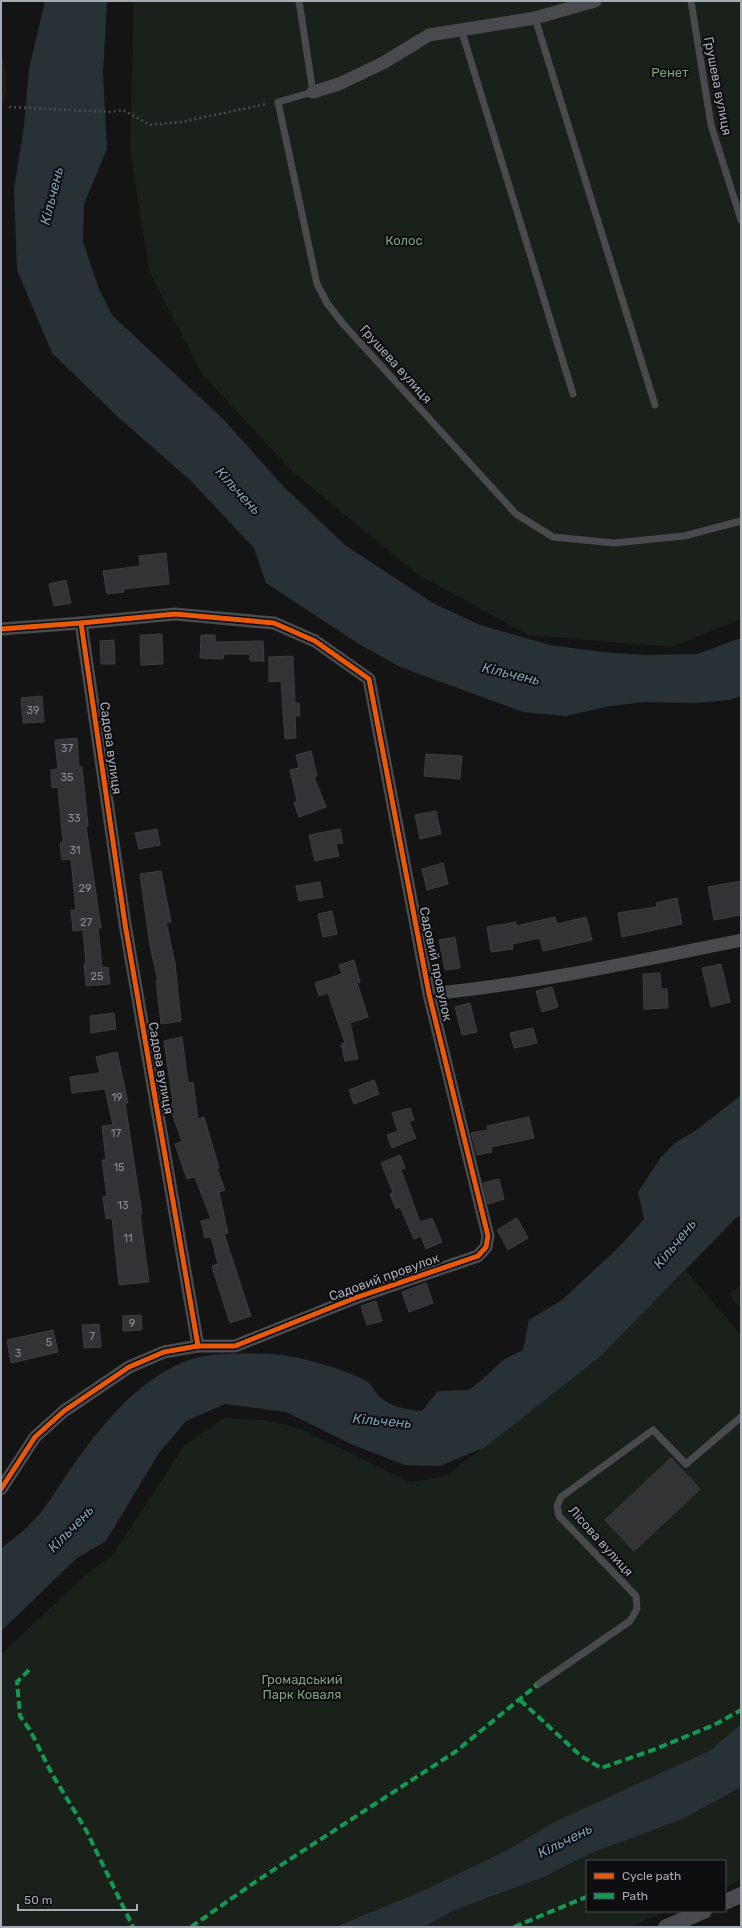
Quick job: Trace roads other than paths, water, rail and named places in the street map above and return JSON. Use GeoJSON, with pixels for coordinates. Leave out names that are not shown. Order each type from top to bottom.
{"type":"FeatureCollection","features":[{"type":"Feature","properties":{"kind":"street"},"geometry":{"type":"LineString","coordinates":[[313,92],[339,84],[377,66],[429,35],[535,18],[595,1]]}},
{"type":"Feature","properties":{"kind":"street","name":"Садовий провулок"},"geometry":{"type":"LineString","coordinates":[[81,623],[176,614],[274,623],[315,641],[369,679],[429,994],[488,1236],[486,1248],[478,1256],[355,1298],[235,1346],[198,1346]]}},
{"type":"Feature","properties":{"kind":"street"},"geometry":{"type":"LineString","coordinates":[[1,629],[81,623]]}},
{"type":"Feature","properties":{"kind":"street","name":"Садова вулиця"},"geometry":{"type":"LineString","coordinates":[[81,623],[125,924],[198,1346]]}},
{"type":"Feature","properties":{"kind":"street","name":"Садовий провулок"},"geometry":{"type":"LineString","coordinates":[[429,994],[488,988],[611,966],[741,940]]}},
{"type":"Feature","properties":{"kind":"street"},"geometry":{"type":"LineString","coordinates":[[1,1489],[35,1437],[64,1411],[129,1367],[164,1352],[198,1346]]}},
{"type":"Feature","properties":{"kind":"street"},"geometry":{"type":"LineString","coordinates":[[726,1902],[741,1895]]}},
{"type":"Feature","properties":{"kind":"street"},"geometry":{"type":"LineString","coordinates":[[666,1927],[702,1912]]}},
{"type":"Feature","properties":{"kind":"lane"},"geometry":{"type":"LineString","coordinates":[[299,1],[313,92]]}},
{"type":"Feature","properties":{"kind":"lane","name":"Грушева вулиця"},"geometry":{"type":"LineString","coordinates":[[690,1],[711,125],[741,220]]}},
{"type":"Feature","properties":{"kind":"lane"},"geometry":{"type":"LineString","coordinates":[[535,18],[654,405]]}},
{"type":"Feature","properties":{"kind":"lane"},"geometry":{"type":"LineString","coordinates":[[462,29],[573,394]]}},
{"type":"Feature","properties":{"kind":"lane","name":"Грушева вулиця"},"geometry":{"type":"LineString","coordinates":[[313,92],[278,102],[317,284],[327,303],[344,325],[516,514],[552,537],[614,543],[684,536],[741,521]]}},
{"type":"Feature","properties":{"kind":"lane","name":"Лісова вулиця"},"geometry":{"type":"LineString","coordinates":[[537,1685],[630,1620],[637,1609],[636,1596],[559,1516],[557,1506],[561,1497],[653,1430],[686,1464],[741,1416]]}},
{"type":"Feature","properties":{"kind":"water","name":"Кільчень"},"geometry":{"type":"Polygon","coordinates":[[[45,1],[107,1],[103,73],[107,149],[84,204],[83,242],[99,289],[112,315],[223,419],[283,486],[345,545],[433,603],[480,625],[550,645],[602,652],[645,655],[697,654],[741,638],[741,696],[730,700],[696,703],[644,702],[610,706],[566,716],[523,712],[400,667],[359,644],[266,583],[254,548],[190,480],[118,417],[52,353],[17,270],[14,189],[24,126],[29,69],[45,1]]]}},
{"type":"Feature","properties":{"kind":"water","name":"Кільчень"},"geometry":{"type":"Polygon","coordinates":[[[741,1095],[741,1215],[736,1218],[602,1355],[485,1447],[440,1466],[404,1465],[351,1444],[286,1412],[225,1404],[186,1421],[159,1453],[106,1541],[77,1558],[1,1631],[1,1548],[35,1519],[49,1502],[84,1450],[110,1418],[125,1402],[157,1376],[175,1366],[204,1356],[226,1354],[262,1354],[282,1355],[302,1359],[326,1365],[348,1373],[368,1382],[380,1397],[394,1406],[411,1410],[422,1411],[438,1391],[469,1390],[503,1360],[523,1350],[529,1320],[562,1300],[622,1244],[644,1219],[638,1192],[661,1157],[675,1143],[698,1129],[741,1095]]]}},
{"type":"Feature","properties":{"kind":"water","name":"Кільчень"},"geometry":{"type":"Polygon","coordinates":[[[741,1724],[741,1787],[683,1819],[589,1854],[544,1877],[455,1910],[424,1927],[335,1927],[427,1889],[511,1848],[554,1822],[711,1750],[741,1724]]]}},
{"type":"Feature","properties":{"kind":"park label","name":"Ренет"},"geometry":{"type":"Point","coordinates":[670,72]}},
{"type":"Feature","properties":{"kind":"park label","name":"Колос"},"geometry":{"type":"Point","coordinates":[404,240]}},
{"type":"Feature","properties":{"kind":"park label","name":"Громадський Парк Коваля"},"geometry":{"type":"Point","coordinates":[302,1686]}}]}
